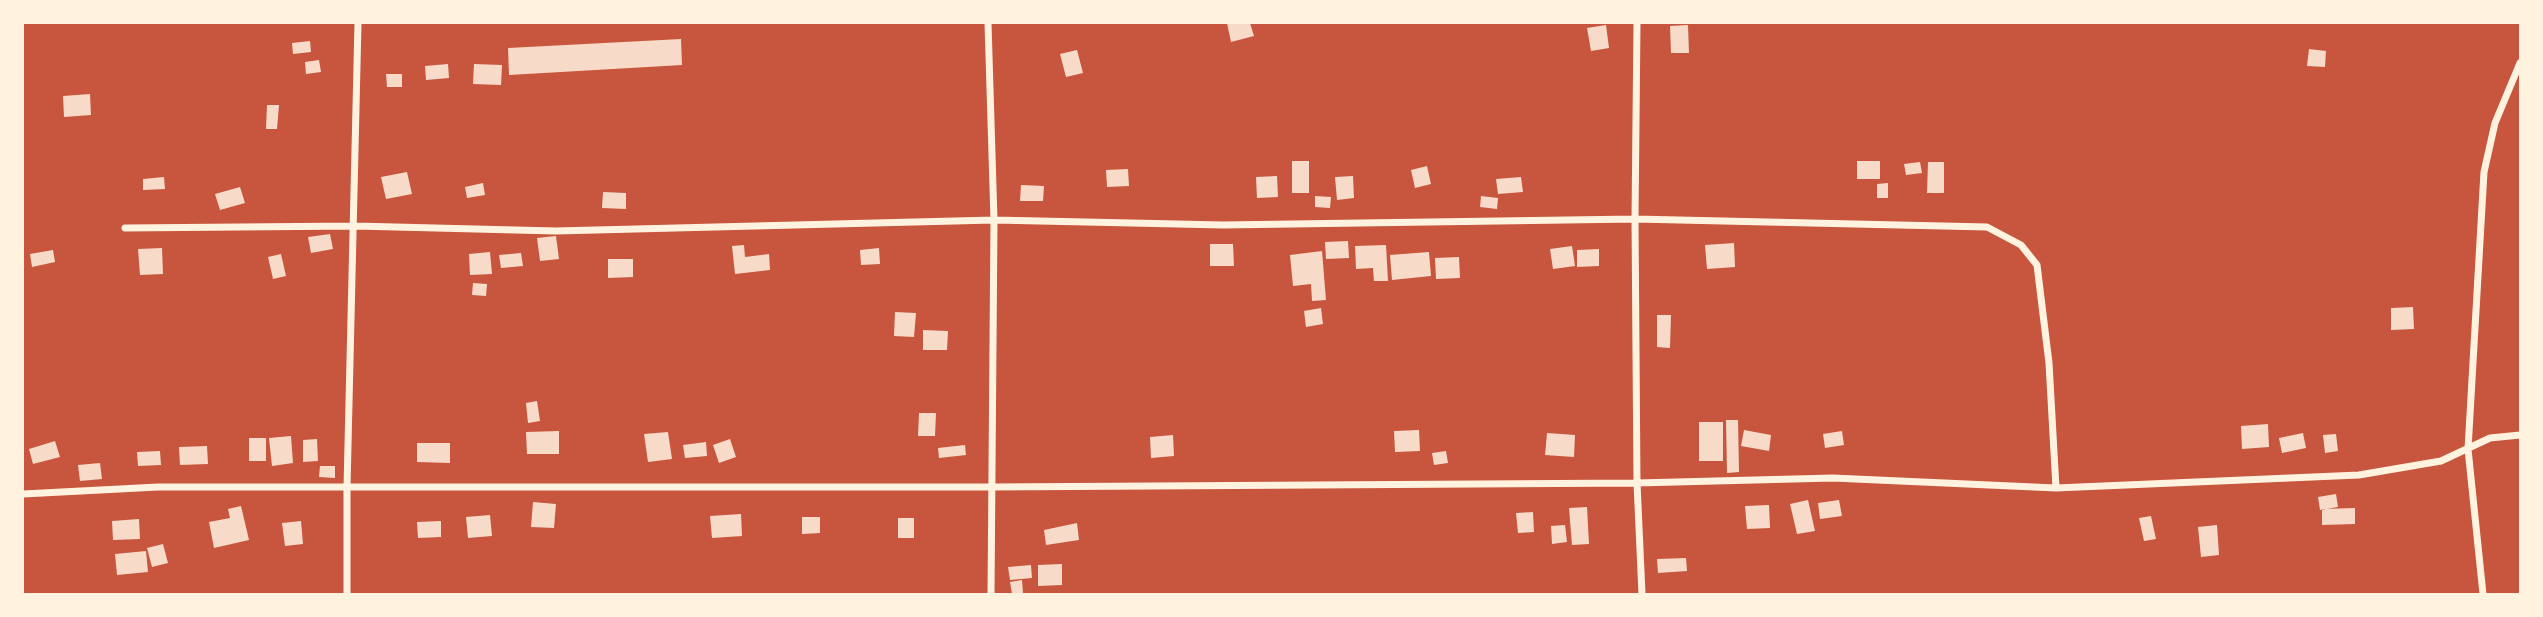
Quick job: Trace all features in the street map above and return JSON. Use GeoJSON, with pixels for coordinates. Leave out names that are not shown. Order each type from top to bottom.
{"type":"FeatureCollection","features":[{"type":"Feature","properties":{"kind":"street"},"geometry":{"type":"LineString","coordinates":[[347,594],[347,487],[359,23]]}},
{"type":"Feature","properties":{"kind":"street"},"geometry":{"type":"LineString","coordinates":[[989,23],[994,220],[991,594]]}},
{"type":"Feature","properties":{"kind":"street"},"geometry":{"type":"LineString","coordinates":[[1637,23],[1637,483],[1642,594]]}},
{"type":"Feature","properties":{"kind":"street"},"geometry":{"type":"LineString","coordinates":[[2483,594],[2468,449],[2484,172],[2495,123],[2520,63]]}},
{"type":"Feature","properties":{"kind":"street"},"geometry":{"type":"LineString","coordinates":[[125,228],[355,226],[556,231],[994,220],[1223,225],[1635,219],[1987,227],[2021,246],[2037,265],[2049,363],[2056,488]]}},
{"type":"Feature","properties":{"kind":"street"},"geometry":{"type":"LineString","coordinates":[[23,494],[158,487],[991,487],[1637,483],[1833,478],[2056,488],[2359,475],[2441,461],[2490,438],[2520,435]]}},
{"type":"Feature","properties":{"kind":"building"},"geometry":{"type":"Polygon","coordinates":[[[1227,23],[1250,23],[1254,36],[1231,42],[1227,23]]]}},
{"type":"Feature","properties":{"kind":"building"},"geometry":{"type":"Polygon","coordinates":[[[1606,25],[1609,48],[1591,51],[1587,28],[1606,25]]]}},
{"type":"Feature","properties":{"kind":"building"},"geometry":{"type":"Polygon","coordinates":[[[1688,25],[1689,53],[1671,53],[1670,26],[1688,25]]]}},
{"type":"Feature","properties":{"kind":"building"},"geometry":{"type":"Polygon","coordinates":[[[681,39],[682,65],[509,75],[508,48],[681,39]]]}},
{"type":"Feature","properties":{"kind":"building"},"geometry":{"type":"Polygon","coordinates":[[[310,41],[311,52],[293,54],[292,43],[310,41]]]}},
{"type":"Feature","properties":{"kind":"building"},"geometry":{"type":"Polygon","coordinates":[[[2309,49],[2326,51],[2325,67],[2307,66],[2309,49]]]}},
{"type":"Feature","properties":{"kind":"building"},"geometry":{"type":"Polygon","coordinates":[[[1077,50],[1083,73],[1066,77],[1060,54],[1077,50]]]}},
{"type":"Feature","properties":{"kind":"building"},"geometry":{"type":"Polygon","coordinates":[[[319,60],[321,72],[306,74],[305,62],[319,60]]]}},
{"type":"Feature","properties":{"kind":"building"},"geometry":{"type":"Polygon","coordinates":[[[448,64],[449,78],[426,80],[425,66],[448,64]]]}},
{"type":"Feature","properties":{"kind":"building"},"geometry":{"type":"Polygon","coordinates":[[[474,64],[502,65],[501,85],[473,84],[474,64]]]}},
{"type":"Feature","properties":{"kind":"building"},"geometry":{"type":"Polygon","coordinates":[[[386,74],[402,74],[402,87],[387,87],[386,74]]]}},
{"type":"Feature","properties":{"kind":"building"},"geometry":{"type":"Polygon","coordinates":[[[90,94],[91,115],[64,117],[63,96],[90,94]]]}},
{"type":"Feature","properties":{"kind":"building"},"geometry":{"type":"Polygon","coordinates":[[[267,105],[279,105],[277,129],[266,129],[267,105]]]}},
{"type":"Feature","properties":{"kind":"building"},"geometry":{"type":"Polygon","coordinates":[[[1292,161],[1309,161],[1309,193],[1292,193],[1292,161]]]}},
{"type":"Feature","properties":{"kind":"building"},"geometry":{"type":"Polygon","coordinates":[[[1857,161],[1880,161],[1880,179],[1857,179],[1857,161]]]}},
{"type":"Feature","properties":{"kind":"building"},"geometry":{"type":"Polygon","coordinates":[[[1920,162],[1922,173],[1906,175],[1904,164],[1920,162]]]}},
{"type":"Feature","properties":{"kind":"building"},"geometry":{"type":"Polygon","coordinates":[[[1928,162],[1944,162],[1944,193],[1927,193],[1928,162]]]}},
{"type":"Feature","properties":{"kind":"building"},"geometry":{"type":"Polygon","coordinates":[[[1427,166],[1431,184],[1415,188],[1411,170],[1427,166]]]}},
{"type":"Feature","properties":{"kind":"building"},"geometry":{"type":"Polygon","coordinates":[[[1128,169],[1129,186],[1107,187],[1106,170],[1128,169]]]}},
{"type":"Feature","properties":{"kind":"building"},"geometry":{"type":"Polygon","coordinates":[[[407,172],[412,194],[386,199],[381,177],[407,172]]]}},
{"type":"Feature","properties":{"kind":"building"},"geometry":{"type":"Polygon","coordinates":[[[1277,176],[1278,197],[1257,198],[1256,177],[1277,176]]]}},
{"type":"Feature","properties":{"kind":"building"},"geometry":{"type":"Polygon","coordinates":[[[1353,176],[1354,198],[1337,200],[1335,177],[1353,176]]]}},
{"type":"Feature","properties":{"kind":"building"},"geometry":{"type":"Polygon","coordinates":[[[164,177],[165,189],[143,190],[143,179],[164,177]]]}},
{"type":"Feature","properties":{"kind":"building"},"geometry":{"type":"Polygon","coordinates":[[[1521,177],[1523,192],[1498,194],[1496,179],[1521,177]]]}},
{"type":"Feature","properties":{"kind":"building"},"geometry":{"type":"Polygon","coordinates":[[[483,183],[485,195],[467,198],[465,187],[483,183]]]}},
{"type":"Feature","properties":{"kind":"building"},"geometry":{"type":"Polygon","coordinates":[[[1888,183],[1888,198],[1877,198],[1877,184],[1888,183]]]}},
{"type":"Feature","properties":{"kind":"building"},"geometry":{"type":"Polygon","coordinates":[[[1021,185],[1044,186],[1043,201],[1020,201],[1021,185]]]}},
{"type":"Feature","properties":{"kind":"building"},"geometry":{"type":"Polygon","coordinates":[[[240,187],[245,203],[220,210],[215,194],[240,187]]]}},
{"type":"Feature","properties":{"kind":"building"},"geometry":{"type":"Polygon","coordinates":[[[603,192],[626,193],[626,209],[602,208],[603,192]]]}},
{"type":"Feature","properties":{"kind":"building"},"geometry":{"type":"Polygon","coordinates":[[[1315,196],[1331,197],[1330,208],[1315,207],[1315,196]]]}},
{"type":"Feature","properties":{"kind":"building"},"geometry":{"type":"Polygon","coordinates":[[[1481,196],[1498,198],[1497,209],[1480,207],[1481,196]]]}},
{"type":"Feature","properties":{"kind":"building"},"geometry":{"type":"Polygon","coordinates":[[[330,234],[333,249],[311,253],[308,237],[330,234]]]}},
{"type":"Feature","properties":{"kind":"building"},"geometry":{"type":"Polygon","coordinates":[[[556,236],[559,259],[540,261],[537,238],[556,236]]]}},
{"type":"Feature","properties":{"kind":"building"},"geometry":{"type":"Polygon","coordinates":[[[1348,241],[1349,258],[1326,259],[1325,242],[1348,241]]]}},
{"type":"Feature","properties":{"kind":"building"},"geometry":{"type":"Polygon","coordinates":[[[1734,243],[1735,267],[1707,269],[1705,245],[1734,243]]]}},
{"type":"Feature","properties":{"kind":"building"},"geometry":{"type":"Polygon","coordinates":[[[1210,244],[1233,244],[1234,266],[1210,266],[1210,244]]]}},
{"type":"Feature","properties":{"kind":"building"},"geometry":{"type":"Polygon","coordinates":[[[744,245],[745,257],[769,254],[770,270],[735,274],[732,246],[744,245]]]}},
{"type":"Feature","properties":{"kind":"building"},"geometry":{"type":"Polygon","coordinates":[[[1386,245],[1388,281],[1374,281],[1373,268],[1356,269],[1355,246],[1386,245]]]}},
{"type":"Feature","properties":{"kind":"building"},"geometry":{"type":"Polygon","coordinates":[[[1572,246],[1575,266],[1553,269],[1550,249],[1572,246]]]}},
{"type":"Feature","properties":{"kind":"building"},"geometry":{"type":"Polygon","coordinates":[[[162,248],[163,274],[140,275],[138,249],[162,248]]]}},
{"type":"Feature","properties":{"kind":"building"},"geometry":{"type":"Polygon","coordinates":[[[879,248],[880,264],[861,265],[860,250],[879,248]]]}},
{"type":"Feature","properties":{"kind":"building"},"geometry":{"type":"Polygon","coordinates":[[[1599,249],[1599,266],[1577,267],[1577,250],[1599,249]]]}},
{"type":"Feature","properties":{"kind":"building"},"geometry":{"type":"Polygon","coordinates":[[[53,250],[55,262],[32,267],[30,254],[53,250]]]}},
{"type":"Feature","properties":{"kind":"building"},"geometry":{"type":"Polygon","coordinates":[[[1322,251],[1326,300],[1312,301],[1311,284],[1293,286],[1290,255],[1322,251]]]}},
{"type":"Feature","properties":{"kind":"building"},"geometry":{"type":"Polygon","coordinates":[[[490,252],[492,274],[470,275],[469,254],[490,252]]]}},
{"type":"Feature","properties":{"kind":"building"},"geometry":{"type":"Polygon","coordinates":[[[1429,252],[1431,276],[1392,280],[1390,255],[1429,252]]]}},
{"type":"Feature","properties":{"kind":"building"},"geometry":{"type":"Polygon","coordinates":[[[521,253],[523,266],[501,268],[499,255],[521,253]]]}},
{"type":"Feature","properties":{"kind":"building"},"geometry":{"type":"Polygon","coordinates":[[[281,254],[286,276],[273,279],[268,257],[281,254]]]}},
{"type":"Feature","properties":{"kind":"building"},"geometry":{"type":"Polygon","coordinates":[[[1459,257],[1460,278],[1436,279],[1435,258],[1459,257]]]}},
{"type":"Feature","properties":{"kind":"building"},"geometry":{"type":"Polygon","coordinates":[[[608,259],[633,259],[633,277],[608,278],[608,259]]]}},
{"type":"Feature","properties":{"kind":"building"},"geometry":{"type":"Polygon","coordinates":[[[473,283],[487,284],[486,296],[472,295],[473,283]]]}},
{"type":"Feature","properties":{"kind":"building"},"geometry":{"type":"Polygon","coordinates":[[[2413,307],[2414,329],[2391,330],[2391,308],[2413,307]]]}},
{"type":"Feature","properties":{"kind":"building"},"geometry":{"type":"Polygon","coordinates":[[[1321,308],[1323,324],[1306,327],[1304,311],[1321,308]]]}},
{"type":"Feature","properties":{"kind":"building"},"geometry":{"type":"Polygon","coordinates":[[[895,312],[916,313],[914,337],[894,336],[895,312]]]}},
{"type":"Feature","properties":{"kind":"building"},"geometry":{"type":"Polygon","coordinates":[[[1657,315],[1671,315],[1670,348],[1657,347],[1657,315]]]}},
{"type":"Feature","properties":{"kind":"building"},"geometry":{"type":"Polygon","coordinates":[[[923,330],[948,331],[947,350],[923,350],[923,330]]]}},
{"type":"Feature","properties":{"kind":"building"},"geometry":{"type":"Polygon","coordinates":[[[537,401],[540,421],[528,423],[526,403],[537,401]]]}},
{"type":"Feature","properties":{"kind":"building"},"geometry":{"type":"Polygon","coordinates":[[[919,413],[936,413],[935,436],[918,436],[919,413]]]}},
{"type":"Feature","properties":{"kind":"building"},"geometry":{"type":"Polygon","coordinates":[[[1726,420],[1738,420],[1739,472],[1727,473],[1726,420]]]}},
{"type":"Feature","properties":{"kind":"building"},"geometry":{"type":"Polygon","coordinates":[[[1699,422],[1723,422],[1723,461],[1699,461],[1699,422]]]}},
{"type":"Feature","properties":{"kind":"building"},"geometry":{"type":"Polygon","coordinates":[[[2268,424],[2269,447],[2242,449],[2241,426],[2268,424]]]}},
{"type":"Feature","properties":{"kind":"building"},"geometry":{"type":"Polygon","coordinates":[[[1419,430],[1420,451],[1395,452],[1394,431],[1419,430]]]}},
{"type":"Feature","properties":{"kind":"building"},"geometry":{"type":"Polygon","coordinates":[[[1744,430],[1771,435],[1769,451],[1741,446],[1744,430]]]}},
{"type":"Feature","properties":{"kind":"building"},"geometry":{"type":"Polygon","coordinates":[[[559,431],[559,454],[527,454],[526,432],[559,431]]]}},
{"type":"Feature","properties":{"kind":"building"},"geometry":{"type":"Polygon","coordinates":[[[1842,431],[1844,445],[1825,448],[1823,434],[1842,431]]]}},
{"type":"Feature","properties":{"kind":"building"},"geometry":{"type":"Polygon","coordinates":[[[668,432],[672,459],[648,462],[644,434],[668,432]]]}},
{"type":"Feature","properties":{"kind":"building"},"geometry":{"type":"Polygon","coordinates":[[[1547,433],[1575,435],[1574,457],[1545,455],[1547,433]]]}},
{"type":"Feature","properties":{"kind":"building"},"geometry":{"type":"Polygon","coordinates":[[[2303,433],[2306,448],[2282,453],[2279,438],[2303,433]]]}},
{"type":"Feature","properties":{"kind":"building"},"geometry":{"type":"Polygon","coordinates":[[[2336,434],[2338,451],[2325,453],[2323,435],[2336,434]]]}},
{"type":"Feature","properties":{"kind":"building"},"geometry":{"type":"Polygon","coordinates":[[[1173,435],[1174,456],[1151,458],[1150,437],[1173,435]]]}},
{"type":"Feature","properties":{"kind":"building"},"geometry":{"type":"Polygon","coordinates":[[[291,436],[293,463],[272,466],[269,438],[291,436]]]}},
{"type":"Feature","properties":{"kind":"building"},"geometry":{"type":"Polygon","coordinates":[[[249,438],[266,438],[266,461],[249,461],[249,438]]]}},
{"type":"Feature","properties":{"kind":"building"},"geometry":{"type":"Polygon","coordinates":[[[317,439],[318,461],[303,462],[303,440],[317,439]]]}},
{"type":"Feature","properties":{"kind":"building"},"geometry":{"type":"Polygon","coordinates":[[[730,439],[736,457],[719,463],[713,445],[730,439]]]}},
{"type":"Feature","properties":{"kind":"building"},"geometry":{"type":"Polygon","coordinates":[[[55,441],[60,457],[33,464],[29,449],[55,441]]]}},
{"type":"Feature","properties":{"kind":"building"},"geometry":{"type":"Polygon","coordinates":[[[706,442],[707,456],[685,458],[683,445],[706,442]]]}},
{"type":"Feature","properties":{"kind":"building"},"geometry":{"type":"Polygon","coordinates":[[[417,443],[450,443],[450,463],[417,462],[417,443]]]}},
{"type":"Feature","properties":{"kind":"building"},"geometry":{"type":"Polygon","coordinates":[[[965,445],[966,455],[939,458],[938,448],[965,445]]]}},
{"type":"Feature","properties":{"kind":"building"},"geometry":{"type":"Polygon","coordinates":[[[207,446],[208,464],[180,465],[179,447],[207,446]]]}},
{"type":"Feature","properties":{"kind":"building"},"geometry":{"type":"Polygon","coordinates":[[[160,451],[161,465],[138,466],[137,452],[160,451]]]}},
{"type":"Feature","properties":{"kind":"building"},"geometry":{"type":"Polygon","coordinates":[[[1446,451],[1448,463],[1434,465],[1432,453],[1446,451]]]}},
{"type":"Feature","properties":{"kind":"building"},"geometry":{"type":"Polygon","coordinates":[[[100,463],[102,479],[80,481],[78,465],[100,463]]]}},
{"type":"Feature","properties":{"kind":"building"},"geometry":{"type":"Polygon","coordinates":[[[320,466],[335,466],[335,478],[319,477],[320,466]]]}},
{"type":"Feature","properties":{"kind":"building"},"geometry":{"type":"Polygon","coordinates":[[[2336,494],[2338,507],[2320,510],[2318,497],[2336,494]]]}},
{"type":"Feature","properties":{"kind":"building"},"geometry":{"type":"Polygon","coordinates":[[[1808,500],[1815,531],[1797,534],[1790,504],[1808,500]]]}},
{"type":"Feature","properties":{"kind":"building"},"geometry":{"type":"Polygon","coordinates":[[[1839,500],[1842,516],[1820,519],[1818,503],[1839,500]]]}},
{"type":"Feature","properties":{"kind":"building"},"geometry":{"type":"Polygon","coordinates":[[[533,502],[556,504],[554,528],[531,527],[533,502]]]}},
{"type":"Feature","properties":{"kind":"building"},"geometry":{"type":"Polygon","coordinates":[[[1769,505],[1770,528],[1747,529],[1745,506],[1769,505]]]}},
{"type":"Feature","properties":{"kind":"building"},"geometry":{"type":"Polygon","coordinates":[[[241,506],[249,540],[214,548],[209,522],[230,518],[228,509],[241,506]]]}},
{"type":"Feature","properties":{"kind":"building"},"geometry":{"type":"Polygon","coordinates":[[[1587,507],[1589,544],[1572,545],[1569,508],[1587,507]]]}},
{"type":"Feature","properties":{"kind":"building"},"geometry":{"type":"Polygon","coordinates":[[[2355,508],[2355,524],[2322,525],[2322,509],[2355,508]]]}},
{"type":"Feature","properties":{"kind":"building"},"geometry":{"type":"Polygon","coordinates":[[[1533,512],[1534,532],[1518,533],[1516,513],[1533,512]]]}},
{"type":"Feature","properties":{"kind":"building"},"geometry":{"type":"Polygon","coordinates":[[[741,514],[742,536],[712,538],[710,516],[741,514]]]}},
{"type":"Feature","properties":{"kind":"building"},"geometry":{"type":"Polygon","coordinates":[[[490,515],[492,536],[468,538],[466,517],[490,515]]]}},
{"type":"Feature","properties":{"kind":"building"},"geometry":{"type":"Polygon","coordinates":[[[2151,516],[2156,539],[2144,541],[2139,518],[2151,516]]]}},
{"type":"Feature","properties":{"kind":"building"},"geometry":{"type":"Polygon","coordinates":[[[802,517],[820,517],[820,533],[802,534],[802,517]]]}},
{"type":"Feature","properties":{"kind":"building"},"geometry":{"type":"Polygon","coordinates":[[[898,518],[914,518],[914,538],[898,538],[898,518]]]}},
{"type":"Feature","properties":{"kind":"building"},"geometry":{"type":"Polygon","coordinates":[[[139,519],[140,539],[113,540],[112,521],[139,519]]]}},
{"type":"Feature","properties":{"kind":"building"},"geometry":{"type":"Polygon","coordinates":[[[301,521],[303,544],[285,546],[282,523],[301,521]]]}},
{"type":"Feature","properties":{"kind":"building"},"geometry":{"type":"Polygon","coordinates":[[[441,521],[441,537],[418,538],[417,522],[441,521]]]}},
{"type":"Feature","properties":{"kind":"building"},"geometry":{"type":"Polygon","coordinates":[[[1077,523],[1079,540],[1046,545],[1044,530],[1077,523]]]}},
{"type":"Feature","properties":{"kind":"building"},"geometry":{"type":"Polygon","coordinates":[[[1565,525],[1567,542],[1552,544],[1551,526],[1565,525]]]}},
{"type":"Feature","properties":{"kind":"building"},"geometry":{"type":"Polygon","coordinates":[[[2217,525],[2219,555],[2201,557],[2198,527],[2217,525]]]}},
{"type":"Feature","properties":{"kind":"building"},"geometry":{"type":"Polygon","coordinates":[[[163,544],[168,563],[152,567],[147,548],[163,544]]]}},
{"type":"Feature","properties":{"kind":"building"},"geometry":{"type":"Polygon","coordinates":[[[146,551],[148,572],[117,575],[115,554],[146,551]]]}},
{"type":"Feature","properties":{"kind":"building"},"geometry":{"type":"Polygon","coordinates":[[[1686,558],[1687,571],[1658,573],[1657,559],[1686,558]]]}},
{"type":"Feature","properties":{"kind":"building"},"geometry":{"type":"Polygon","coordinates":[[[1062,564],[1062,585],[1038,586],[1038,565],[1062,564]]]}},
{"type":"Feature","properties":{"kind":"building"},"geometry":{"type":"Polygon","coordinates":[[[1031,565],[1032,578],[1010,580],[1008,567],[1031,565]]]}},
{"type":"Feature","properties":{"kind":"building"},"geometry":{"type":"Polygon","coordinates":[[[1022,580],[1023,593],[1012,594],[1010,582],[1022,580]]]}}]}
